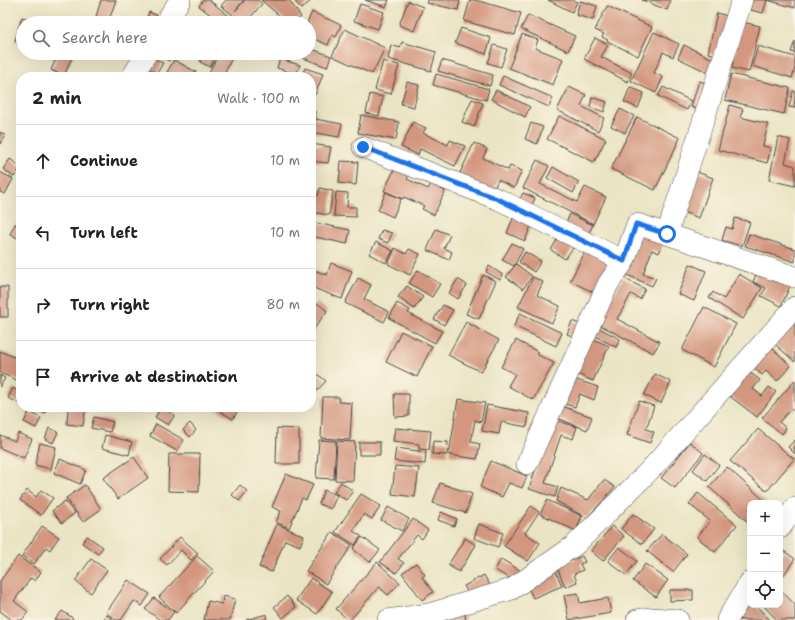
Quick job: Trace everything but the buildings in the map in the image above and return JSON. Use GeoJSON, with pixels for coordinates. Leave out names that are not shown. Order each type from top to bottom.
{"type":"FeatureCollection","features":[{"type":"Feature","properties":{"kind":"street"},"geometry":{"type":"LineString","coordinates":[[170,16],[180,0]]}},
{"type":"Feature","properties":{"kind":"street"},"geometry":{"type":"LineString","coordinates":[[667,234],[742,0]]}},
{"type":"Feature","properties":{"kind":"street"},"geometry":{"type":"LineString","coordinates":[[135,72],[143,60]]}},
{"type":"Feature","properties":{"kind":"street"},"geometry":{"type":"LineString","coordinates":[[363,147],[500,200],[624,261]]}},
{"type":"Feature","properties":{"kind":"street"},"geometry":{"type":"LineString","coordinates":[[527,464],[608,284],[624,261],[636,224],[795,277]]}},
{"type":"Feature","properties":{"kind":"street"},"geometry":{"type":"LineString","coordinates":[[388,620],[429,614],[512,589],[575,545],[651,469],[795,308]]}},
{"type":"Feature","properties":{"kind":"street"},"geometry":{"type":"LineString","coordinates":[[783,524],[795,508]]}},
{"type":"Feature","properties":{"kind":"street"},"geometry":{"type":"LineString","coordinates":[[727,620],[747,587]]}},
{"type":"Feature","properties":{"kind":"street"},"geometry":{"type":"LineString","coordinates":[[636,620],[651,618],[678,620]]}},
{"type":"Feature","properties":{"kind":"route"},"geometry":{"type":"LineString","coordinates":[[363,147],[500,200],[624,261],[636,224],[667,234]]}}]}
